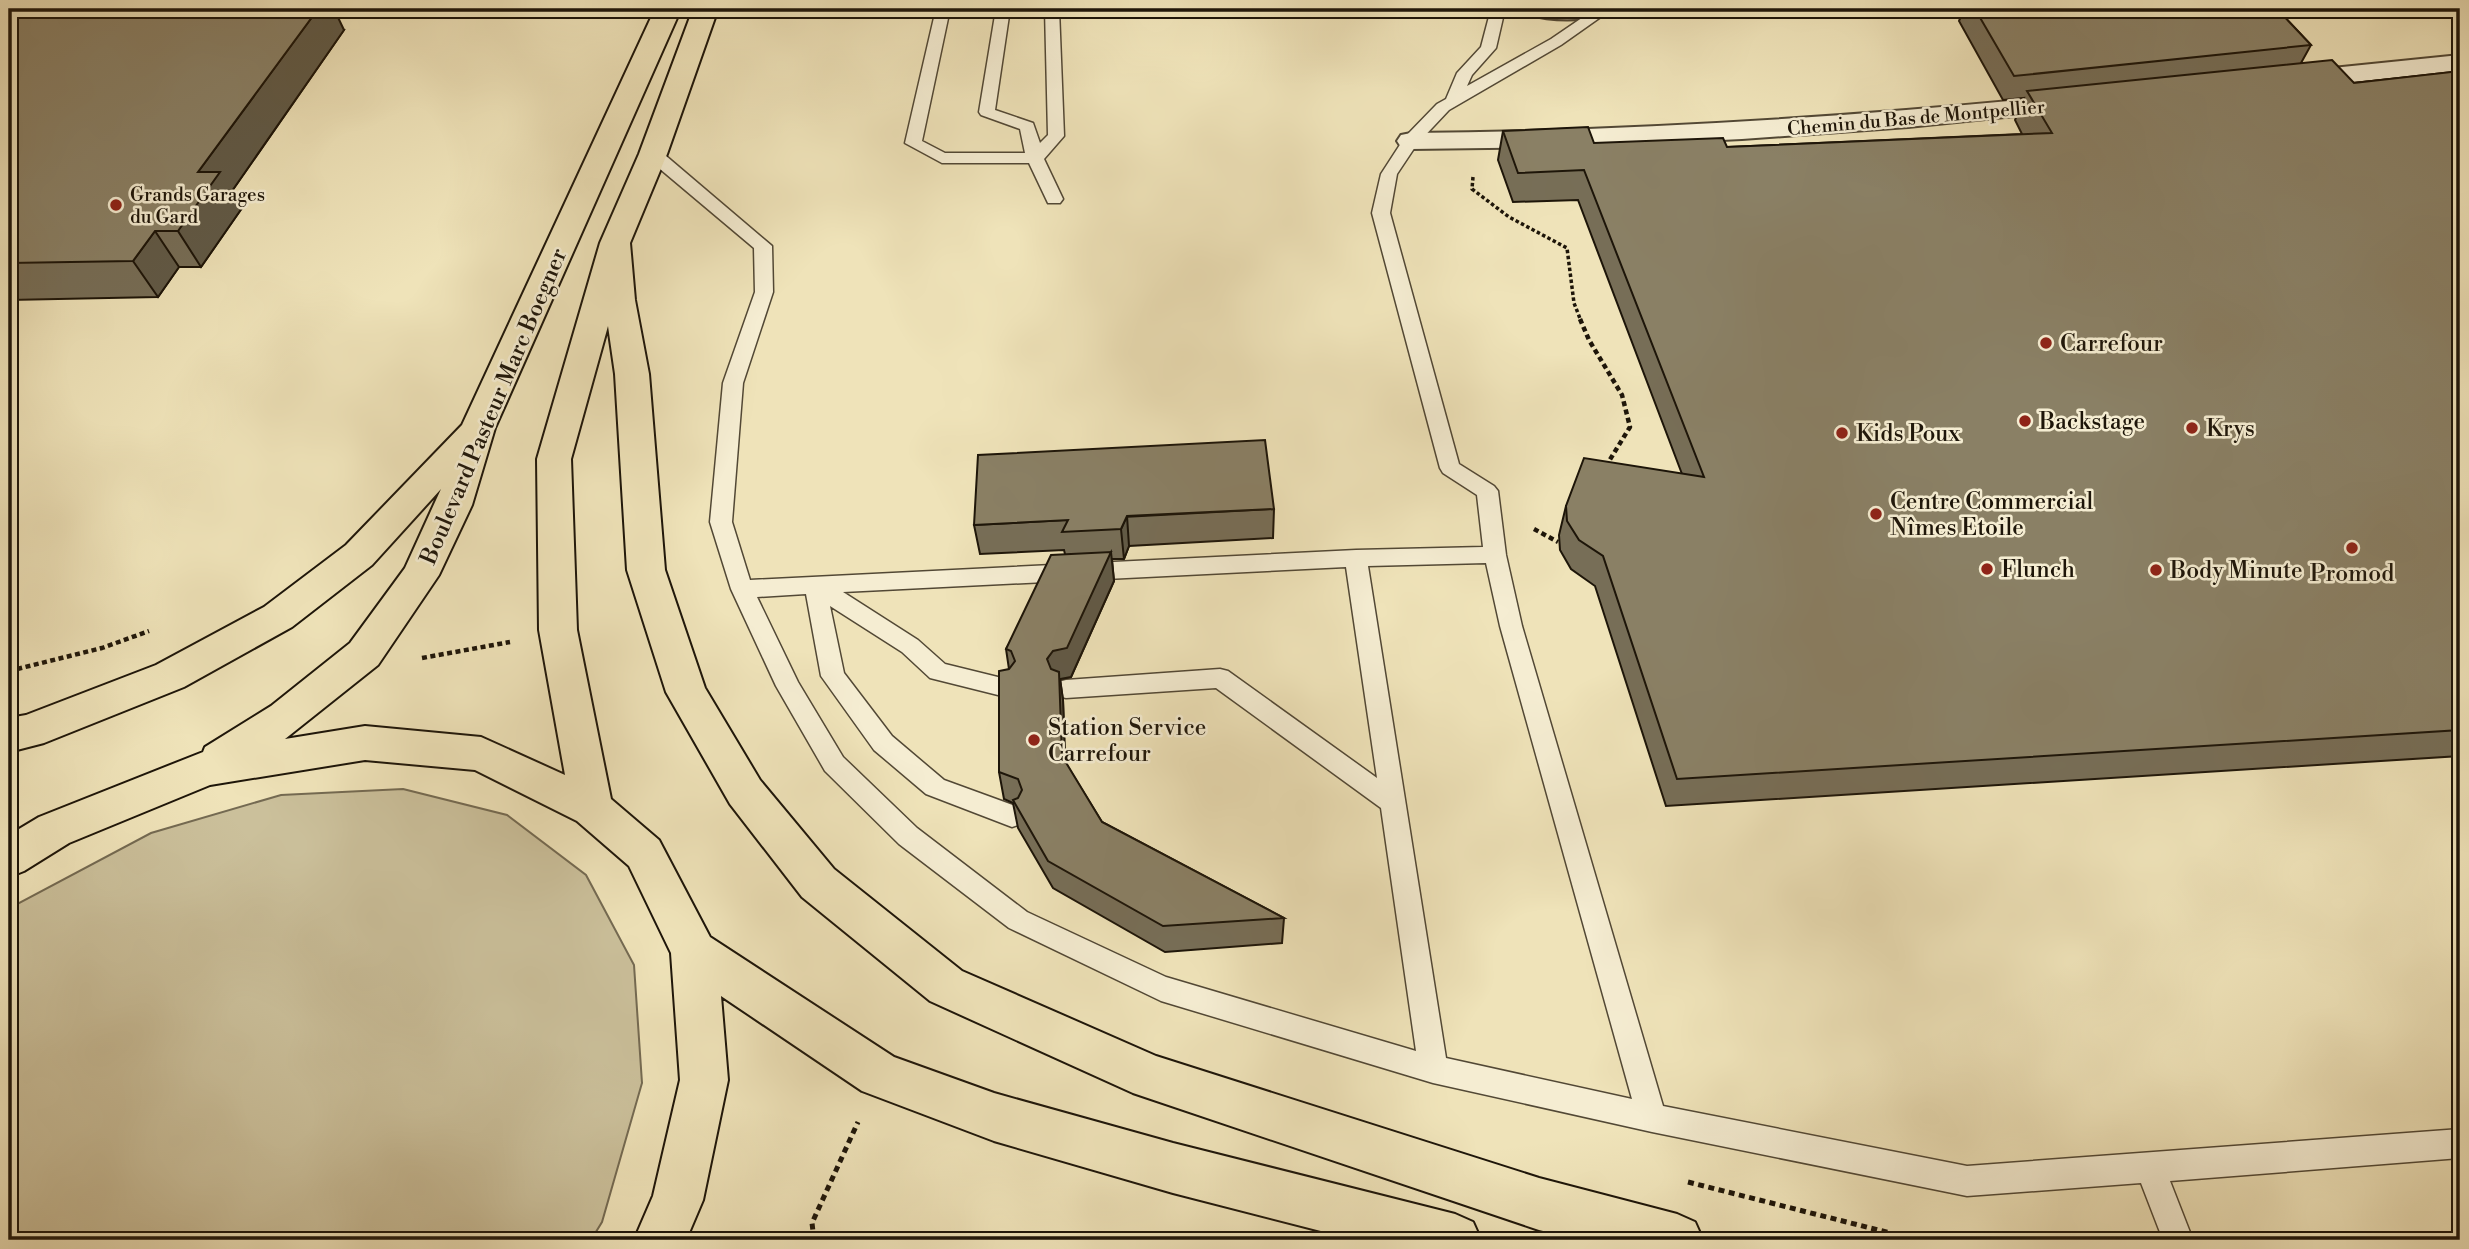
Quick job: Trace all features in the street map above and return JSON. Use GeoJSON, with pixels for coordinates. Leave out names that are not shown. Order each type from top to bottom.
{"type":"FeatureCollection","features":[{"type":"Feature","properties":{"kind":"main road","name":"Boulevard Pasteur Marc Boegner"},"geometry":{"type":"LineString","coordinates":[[206,768],[285,719],[364,654],[420,575],[454,505],[478,428],[668,9]]}},
{"type":"Feature","properties":{"kind":"main road"},"geometry":{"type":"LineString","coordinates":[[592,808],[558,630],[554,460],[615,243],[653,154],[706,9]]}},
{"type":"Feature","properties":{"kind":"main road"},"geometry":{"type":"LineString","coordinates":[[615,243],[619,300],[632,374],[646,570],[686,692],[745,792],[818,883],[946,986],[1150,1077],[1539,1204],[1677,1240]]}},
{"type":"Feature","properties":{"kind":"main road"},"geometry":{"type":"LineString","coordinates":[[9,735],[30,731],[170,677],[278,617],[359,555],[478,428]]}},
{"type":"Feature","properties":{"kind":"main road"},"geometry":{"type":"LineString","coordinates":[[9,858],[54,830],[206,768],[365,743],[481,754],[592,808],[643,853],[694,952],[704,1080],[678,1200],[660,1240]]}},
{"type":"Feature","properties":{"kind":"main road"},"geometry":{"type":"LineString","coordinates":[[9,832],[54,830]]}},
{"type":"Feature","properties":{"kind":"main road"},"geometry":{"type":"LineString","coordinates":[[694,952],[879,1075],[994,1117],[1173,1168],[1455,1240]]}},
{"type":"Feature","properties":{"kind":"street"},"geometry":{"type":"LineString","coordinates":[[1535,9],[1555,12],[1602,9]]}},
{"type":"Feature","properties":{"kind":"street"},"geometry":{"type":"LineString","coordinates":[[2268,83],[2460,63]]}},
{"type":"Feature","properties":{"kind":"street","name":"Chemin du Bas de Montpellier"},"geometry":{"type":"LineString","coordinates":[[1411,141],[1504,141],[1887,122],[2104,100]]}},
{"type":"Feature","properties":{"kind":"lane"},"geometry":{"type":"LineString","coordinates":[[943,9],[913,143],[943,158],[1035,158],[1056,136],[1052,9]]}},
{"type":"Feature","properties":{"kind":"lane"},"geometry":{"type":"LineString","coordinates":[[1003,9],[987,112],[1027,126],[1035,158],[1054,199]]}},
{"type":"Feature","properties":{"kind":"lane"},"geometry":{"type":"LineString","coordinates":[[1453,101],[1465,73],[1488,48],[1498,9]]}},
{"type":"Feature","properties":{"kind":"lane"},"geometry":{"type":"LineString","coordinates":[[1602,9],[1556,42],[1453,101],[1433,116],[1411,141],[1389,174],[1381,213],[1450,468],[1487,491],[1495,555],[1511,626],[1652,1118]]}},
{"type":"Feature","properties":{"kind":"lane"},"geometry":{"type":"LineString","coordinates":[[653,154],[762,246],[764,292],[733,383],[721,523],[742,589],[788,686],[834,764],[908,835],[1018,920],[1161,988],[1433,1069],[1652,1118],[1967,1181],[2460,1144]]}},
{"type":"Feature","properties":{"kind":"lane"},"geometry":{"type":"LineString","coordinates":[[742,589],[1356,558],[1495,555]]}},
{"type":"Feature","properties":{"kind":"lane"},"geometry":{"type":"LineString","coordinates":[[1356,558],[1433,1069]]}},
{"type":"Feature","properties":{"kind":"lane"},"geometry":{"type":"LineString","coordinates":[[815,585],[910,646],[938,673],[1006,688]]}},
{"type":"Feature","properties":{"kind":"lane"},"geometry":{"type":"LineString","coordinates":[[815,585],[833,676],[883,743],[935,787],[1012,816]]}},
{"type":"Feature","properties":{"kind":"lane"},"geometry":{"type":"LineString","coordinates":[[1066,689],[1220,678],[1393,803]]}},
{"type":"Feature","properties":{"kind":"lane"},"geometry":{"type":"LineString","coordinates":[[2149,1166],[2178,1240]]}},
{"type":"Feature","properties":{"kind":"path"},"geometry":{"type":"LineString","coordinates":[[1473,169],[1472,189],[1509,217],[1567,248],[1574,303],[1589,340],[1622,395],[1630,427],[1604,468]]}},
{"type":"Feature","properties":{"kind":"path"},"geometry":{"type":"LineString","coordinates":[[1534,528],[1558,542]]}},
{"type":"Feature","properties":{"kind":"path"},"geometry":{"type":"LineString","coordinates":[[9,671],[102,649],[152,629]]}},
{"type":"Feature","properties":{"kind":"path"},"geometry":{"type":"LineString","coordinates":[[417,659],[511,642]]}},
{"type":"Feature","properties":{"kind":"path"},"geometry":{"type":"LineString","coordinates":[[814,1240],[812,1223],[859,1120]]}},
{"type":"Feature","properties":{"kind":"shaded area"},"geometry":{"type":"Polygon","coordinates":[[[403,789],[507,815],[586,875],[634,965],[642,1083],[602,1222],[591,1240],[9,1240],[9,912],[19,903],[151,833],[281,795],[403,789]]]}},
{"type":"Feature","properties":{"kind":"building","name":"Grands Garages du Gard"},"geometry":{"type":"Polygon","coordinates":[[[9,9],[318,9],[198,172],[220,172],[178,231],[155,231],[133,261],[9,263],[9,9]]]}},
{"type":"Feature","properties":{"kind":"building"},"geometry":{"type":"Polygon","coordinates":[[[1975,9],[2277,9],[2311,45],[2014,76],[1975,9]]]}},
{"type":"Feature","properties":{"kind":"building","name":"Carrefour"},"geometry":{"type":"Polygon","coordinates":[[[2332,60],[2354,83],[2460,71],[2460,730],[1677,779],[1603,556],[1579,540],[1567,521],[1566,506],[1584,458],[1704,477],[1584,170],[1518,173],[1503,131],[1588,127],[1594,143],[1723,138],[1727,147],[2052,133],[2027,91],[2332,60]]]}},
{"type":"Feature","properties":{"kind":"building"},"geometry":{"type":"Polygon","coordinates":[[[1265,440],[1274,509],[1127,516],[1121,529],[1062,532],[1068,520],[974,525],[978,455],[1265,440]]]}},
{"type":"Feature","properties":{"kind":"building","name":"Station Service Carrefour"},"geometry":{"type":"Polygon","coordinates":[[[1111,552],[1067,648],[1053,651],[1047,659],[1051,669],[1059,672],[1062,756],[1102,822],[1284,918],[1163,926],[1048,861],[1013,800],[1018,798],[1022,790],[1018,779],[999,772],[999,671],[1009,669],[1015,661],[1011,651],[1006,649],[1051,555],[1111,552]]]}},
{"type":"Feature","properties":{"kind":"place","name":"Grands Garages du Gard"},"geometry":{"type":"Point","coordinates":[116,205]}},
{"type":"Feature","properties":{"kind":"place","name":"Carrefour"},"geometry":{"type":"Point","coordinates":[2046,343]}},
{"type":"Feature","properties":{"kind":"place","name":"Backstage"},"geometry":{"type":"Point","coordinates":[2025,421]}},
{"type":"Feature","properties":{"kind":"place","name":"Krys"},"geometry":{"type":"Point","coordinates":[2192,428]}},
{"type":"Feature","properties":{"kind":"place","name":"Kids Poux"},"geometry":{"type":"Point","coordinates":[1842,433]}},
{"type":"Feature","properties":{"kind":"place","name":"Centre Commercial Nîmes Etoile"},"geometry":{"type":"Point","coordinates":[1876,514]}},
{"type":"Feature","properties":{"kind":"place","name":"Promod"},"geometry":{"type":"Point","coordinates":[2352,548]}},
{"type":"Feature","properties":{"kind":"place","name":"Flunch"},"geometry":{"type":"Point","coordinates":[1987,569]}},
{"type":"Feature","properties":{"kind":"place","name":"Body Minute"},"geometry":{"type":"Point","coordinates":[2156,570]}},
{"type":"Feature","properties":{"kind":"place","name":"Station Service Carrefour"},"geometry":{"type":"Point","coordinates":[1034,740]}}]}
